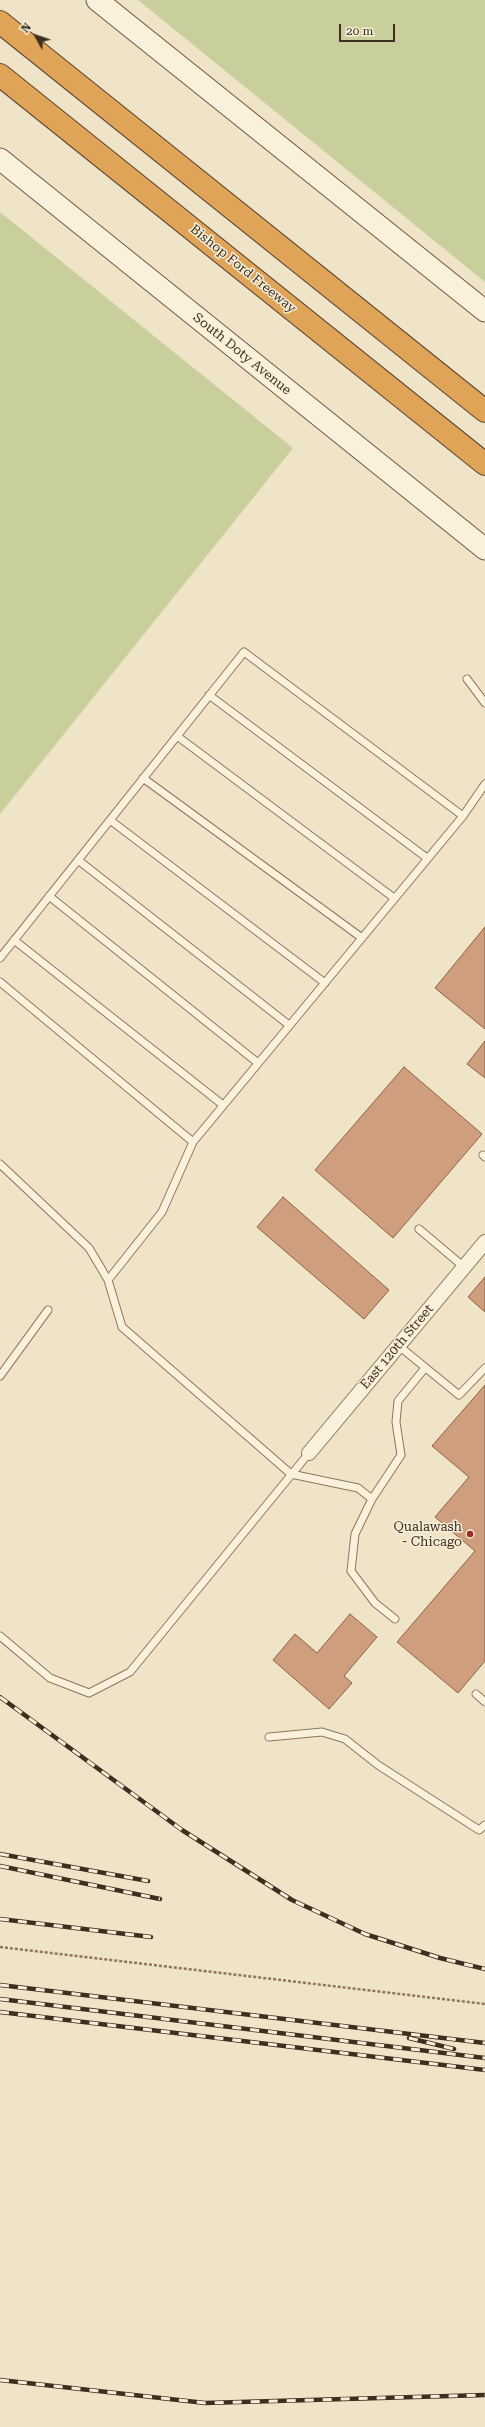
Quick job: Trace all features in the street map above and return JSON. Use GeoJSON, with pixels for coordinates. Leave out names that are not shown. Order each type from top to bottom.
{"type":"FeatureCollection","features":[{"type":"Feature","properties":{"kind":"highway"},"geometry":{"type":"LineString","coordinates":[[0,22],[485,411]]}},
{"type":"Feature","properties":{"kind":"highway","name":"Bishop Ford Freeway"},"geometry":{"type":"LineString","coordinates":[[0,75],[485,464]]}},
{"type":"Feature","properties":{"kind":"street"},"geometry":{"type":"LineString","coordinates":[[97,0],[485,311]]}},
{"type":"Feature","properties":{"kind":"street","name":"South Doty Avenue"},"geometry":{"type":"LineString","coordinates":[[0,159],[485,548]]}},
{"type":"Feature","properties":{"kind":"street","name":"East 120th Street"},"geometry":{"type":"LineString","coordinates":[[309,1453],[485,1242]]}},
{"type":"Feature","properties":{"kind":"lane"},"geometry":{"type":"LineString","coordinates":[[0,958],[244,652],[462,816]]}},
{"type":"Feature","properties":{"kind":"lane"},"geometry":{"type":"LineString","coordinates":[[467,679],[485,703]]}},
{"type":"Feature","properties":{"kind":"lane"},"geometry":{"type":"LineString","coordinates":[[209,695],[428,858]]}},
{"type":"Feature","properties":{"kind":"lane"},"geometry":{"type":"LineString","coordinates":[[177,736],[394,898]]}},
{"type":"Feature","properties":{"kind":"lane"},"geometry":{"type":"LineString","coordinates":[[144,778],[362,938]]}},
{"type":"Feature","properties":{"kind":"lane"},"geometry":{"type":"LineString","coordinates":[[108,1280],[162,1212],[193,1142],[428,858],[462,816],[485,784]]}},
{"type":"Feature","properties":{"kind":"lane"},"geometry":{"type":"LineString","coordinates":[[110,820],[325,983]]}},
{"type":"Feature","properties":{"kind":"lane"},"geometry":{"type":"LineString","coordinates":[[78,860],[289,1025]]}},
{"type":"Feature","properties":{"kind":"lane"},"geometry":{"type":"LineString","coordinates":[[49,896],[258,1063]]}},
{"type":"Feature","properties":{"kind":"lane"},"geometry":{"type":"LineString","coordinates":[[14,940],[223,1105]]}},
{"type":"Feature","properties":{"kind":"lane"},"geometry":{"type":"LineString","coordinates":[[0,982],[193,1142]]}},
{"type":"Feature","properties":{"kind":"lane"},"geometry":{"type":"LineString","coordinates":[[0,1164],[89,1248],[108,1280],[122,1327],[291,1474],[358,1488],[372,1499]]}},
{"type":"Feature","properties":{"kind":"lane"},"geometry":{"type":"LineString","coordinates":[[419,1229],[464,1267]]}},
{"type":"Feature","properties":{"kind":"lane"},"geometry":{"type":"LineString","coordinates":[[0,1376],[48,1310]]}},
{"type":"Feature","properties":{"kind":"lane"},"geometry":{"type":"LineString","coordinates":[[399,1346],[459,1395],[485,1368]]}},
{"type":"Feature","properties":{"kind":"lane"},"geometry":{"type":"LineString","coordinates":[[395,1619],[375,1603],[351,1571],[355,1534],[372,1499],[402,1455],[396,1422],[398,1400],[425,1368]]}},
{"type":"Feature","properties":{"kind":"lane"},"geometry":{"type":"LineString","coordinates":[[0,1636],[50,1678],[89,1693],[130,1672],[309,1453]]}},
{"type":"Feature","properties":{"kind":"lane"},"geometry":{"type":"LineString","coordinates":[[476,1694],[485,1702]]}},
{"type":"Feature","properties":{"kind":"lane"},"geometry":{"type":"LineString","coordinates":[[269,1737],[322,1732],[345,1740],[378,1765],[480,1830],[485,1825]]}},
{"type":"Feature","properties":{"kind":"path"},"geometry":{"type":"LineString","coordinates":[[0,1947],[485,2004]]}},
{"type":"Feature","properties":{"kind":"green space"},"geometry":{"type":"Polygon","coordinates":[[[138,0],[485,0],[485,282],[138,0]]]}},
{"type":"Feature","properties":{"kind":"green space"},"geometry":{"type":"Polygon","coordinates":[[[0,212],[293,448],[0,814],[0,212]]]}},
{"type":"Feature","properties":{"kind":"building"},"geometry":{"type":"Polygon","coordinates":[[[485,927],[485,1029],[435,988],[485,927]]]}},
{"type":"Feature","properties":{"kind":"building"},"geometry":{"type":"Polygon","coordinates":[[[485,1041],[485,1078],[467,1064],[485,1041]]]}},
{"type":"Feature","properties":{"kind":"building"},"geometry":{"type":"Polygon","coordinates":[[[404,1067],[482,1134],[393,1238],[315,1170],[404,1067]]]}},
{"type":"Feature","properties":{"kind":"building"},"geometry":{"type":"Polygon","coordinates":[[[283,1197],[389,1290],[364,1319],[257,1227],[283,1197]]]}},
{"type":"Feature","properties":{"kind":"building"},"geometry":{"type":"Polygon","coordinates":[[[485,1277],[485,1312],[468,1297],[485,1277]]]}},
{"type":"Feature","properties":{"kind":"building","name":"Qualawash - Chicago"},"geometry":{"type":"Polygon","coordinates":[[[485,1385],[485,1661],[458,1693],[397,1642],[475,1551],[435,1517],[469,1477],[432,1446],[485,1385]]]}},
{"type":"Feature","properties":{"kind":"building"},"geometry":{"type":"Polygon","coordinates":[[[350,1614],[377,1637],[344,1676],[352,1683],[329,1709],[273,1660],[295,1634],[317,1653],[350,1614]]]}},
{"type":"Feature","properties":{"kind":"railway"},"geometry":{"type":"LineString","coordinates":[[0,1697],[182,1830],[292,1900],[365,1934],[440,1958],[485,1969]]}},
{"type":"Feature","properties":{"kind":"railway"},"geometry":{"type":"LineString","coordinates":[[0,1854],[148,1881]]}},
{"type":"Feature","properties":{"kind":"railway"},"geometry":{"type":"LineString","coordinates":[[0,1866],[160,1899]]}},
{"type":"Feature","properties":{"kind":"railway"},"geometry":{"type":"LineString","coordinates":[[0,1919],[151,1937]]}},
{"type":"Feature","properties":{"kind":"railway"},"geometry":{"type":"LineString","coordinates":[[0,1985],[485,2043]]}},
{"type":"Feature","properties":{"kind":"railway"},"geometry":{"type":"LineString","coordinates":[[0,1999],[485,2058]]}},
{"type":"Feature","properties":{"kind":"railway"},"geometry":{"type":"LineString","coordinates":[[0,2012],[485,2070]]}},
{"type":"Feature","properties":{"kind":"railway"},"geometry":{"type":"LineString","coordinates":[[409,2038],[454,2049]]}},
{"type":"Feature","properties":{"kind":"railway"},"geometry":{"type":"LineString","coordinates":[[0,2380],[205,2403],[485,2395]]}},
{"type":"Feature","properties":{"kind":"place","name":"Qualawash - Chicago"},"geometry":{"type":"Point","coordinates":[470,1534]}}]}
